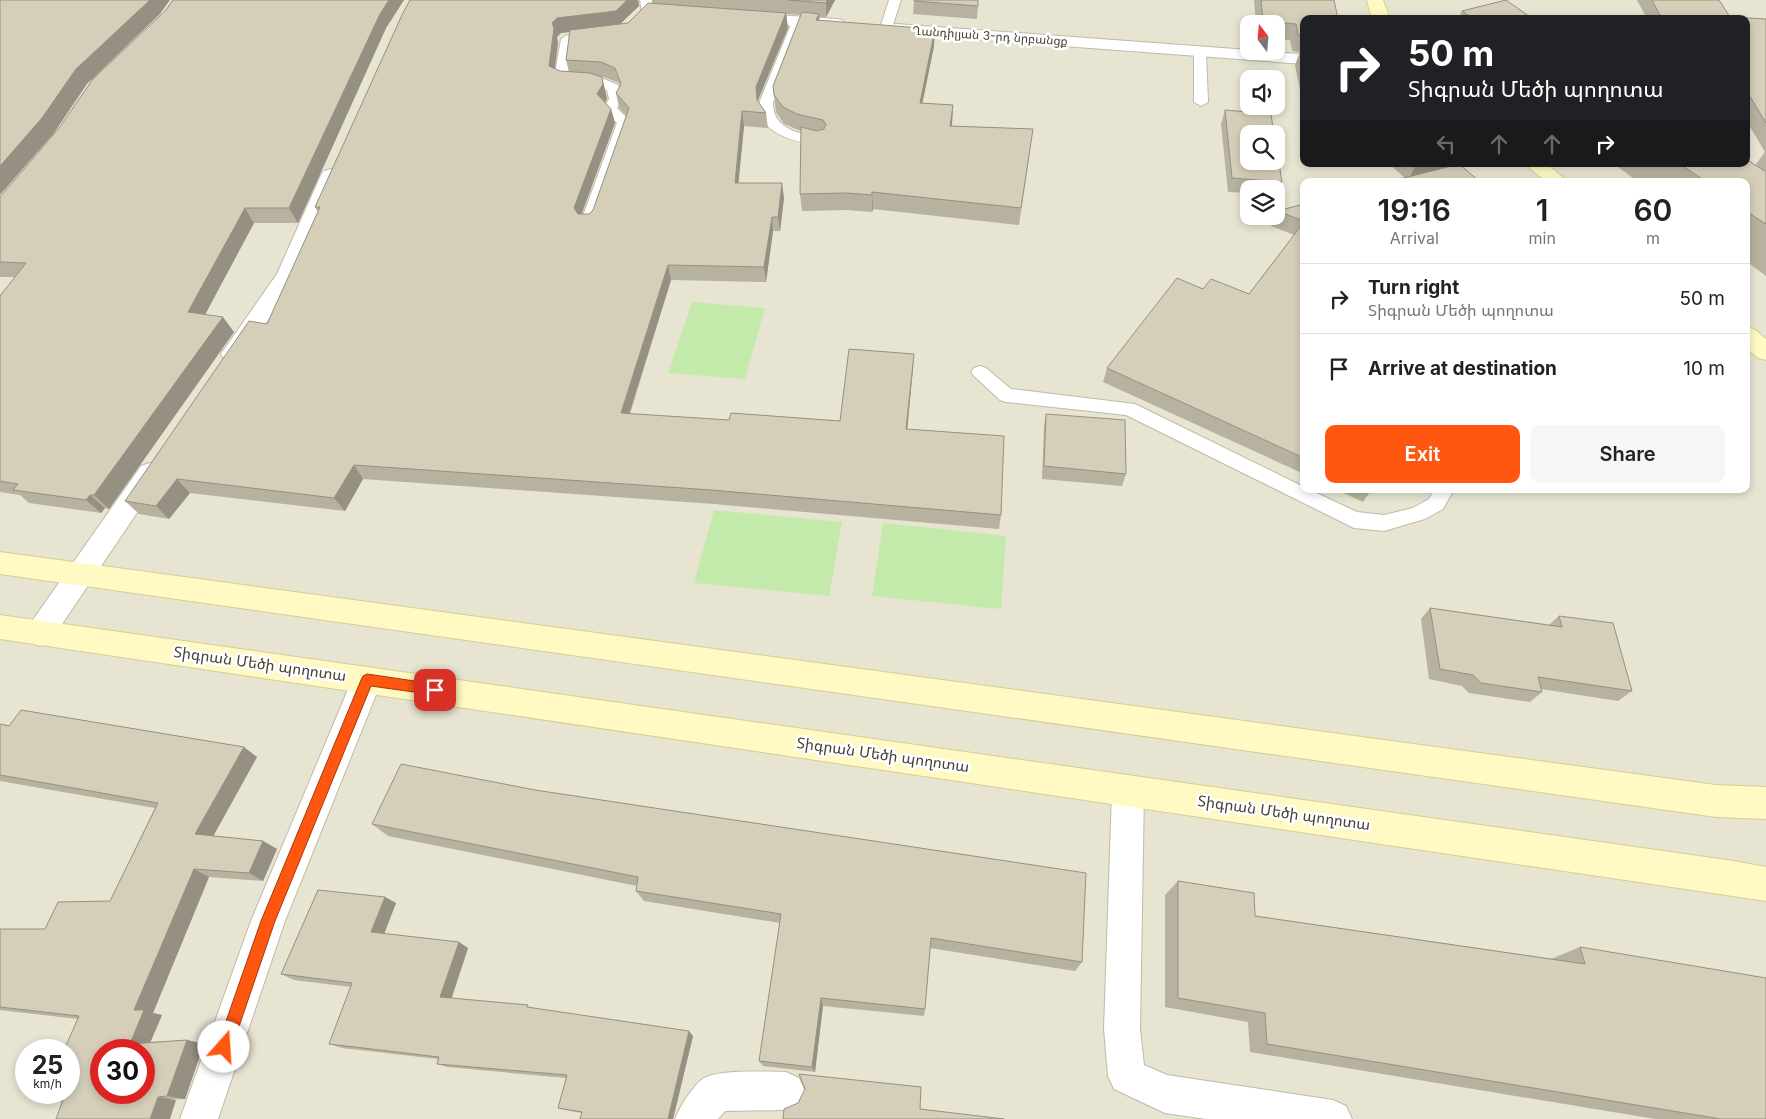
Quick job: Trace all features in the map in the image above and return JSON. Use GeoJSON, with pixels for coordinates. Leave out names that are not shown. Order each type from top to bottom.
{"type":"FeatureCollection","features":[{"type":"Feature","properties":{"kind":"main road"},"geometry":{"type":"LineString","coordinates":[[1375,0],[1380,15]]}},
{"type":"Feature","properties":{"kind":"main road"},"geometry":{"type":"LineString","coordinates":[[1539,167],[1553,178]]}},
{"type":"Feature","properties":{"kind":"main road"},"geometry":{"type":"LineString","coordinates":[[1750,338],[1766,352]]}},
{"type":"Feature","properties":{"kind":"main road"},"geometry":{"type":"LineString","coordinates":[[0,563],[1716,801],[1766,803]]}},
{"type":"Feature","properties":{"kind":"main road","name":"Տիգրան Մեծի պողոտա"},"geometry":{"type":"LineString","coordinates":[[0,627],[1766,884]]}},
{"type":"Feature","properties":{"kind":"street"},"geometry":{"type":"LineString","coordinates":[[632,25],[646,6],[665,12]]}},
{"type":"Feature","properties":{"kind":"street","name":"Ղանդիլյան 3-րդ նրբանցք"},"geometry":{"type":"LineString","coordinates":[[732,17],[1300,58]]}},
{"type":"Feature","properties":{"kind":"street"},"geometry":{"type":"LineString","coordinates":[[567,40],[585,37]]}},
{"type":"Feature","properties":{"kind":"street"},"geometry":{"type":"LineString","coordinates":[[219,373],[287,276],[340,157]]}},
{"type":"Feature","properties":{"kind":"street"},"geometry":{"type":"LineString","coordinates":[[40,633],[163,454]]}},
{"type":"Feature","properties":{"kind":"street"},"geometry":{"type":"LineString","coordinates":[[199,1119],[268,921],[367,680]]}},
{"type":"Feature","properties":{"kind":"street"},"geometry":{"type":"LineString","coordinates":[[1128,790],[1122,1029],[1127,1076],[1165,1094],[1333,1119]]}},
{"type":"Feature","properties":{"kind":"street"},"geometry":{"type":"LineString","coordinates":[[694,1119],[716,1092],[786,1091]]}},
{"type":"Feature","properties":{"kind":"lane"},"geometry":{"type":"LineString","coordinates":[[886,28],[895,0]]}},
{"type":"Feature","properties":{"kind":"lane"},"geometry":{"type":"LineString","coordinates":[[798,22],[764,112],[767,119],[774,126],[785,132],[818,142]]}},
{"type":"Feature","properties":{"kind":"lane"},"geometry":{"type":"LineString","coordinates":[[567,40],[561,79],[604,83],[613,88],[616,99],[610,109],[624,122],[588,224]]}},
{"type":"Feature","properties":{"kind":"lane"},"geometry":{"type":"LineString","coordinates":[[1200,51],[1202,102]]}},
{"type":"Feature","properties":{"kind":"lane"},"geometry":{"type":"LineString","coordinates":[[980,372],[1006,395],[1129,409],[1354,520],[1384,522],[1418,514],[1436,504],[1442,493]]}},
{"type":"Feature","properties":{"kind":"shaded area"},"geometry":{"type":"Polygon","coordinates":[[[0,0],[1766,0],[1766,1119],[0,1119],[0,0]]]}},
{"type":"Feature","properties":{"kind":"green space"},"geometry":{"type":"Polygon","coordinates":[[[692,302],[765,308],[745,379],[668,373],[692,302]]]}},
{"type":"Feature","properties":{"kind":"green space"},"geometry":{"type":"Polygon","coordinates":[[[714,510],[842,522],[829,596],[694,583],[714,510]]]}},
{"type":"Feature","properties":{"kind":"green space"},"geometry":{"type":"Polygon","coordinates":[[[883,523],[1006,536],[1001,609],[872,596],[883,523]]]}},
{"type":"Feature","properties":{"kind":"building"},"geometry":{"type":"Polygon","coordinates":[[[0,0],[150,0],[76,69],[42,118],[0,166],[0,0]]]}},
{"type":"Feature","properties":{"kind":"building"},"geometry":{"type":"Polygon","coordinates":[[[173,0],[389,0],[380,14],[289,208],[245,208],[188,312],[223,317],[94,495],[90,495],[86,500],[13,490],[18,484],[0,481],[0,296],[26,263],[0,262],[0,197],[59,128],[93,79],[166,10],[173,0]]]}},
{"type":"Feature","properties":{"kind":"building"},"geometry":{"type":"Polygon","coordinates":[[[410,0],[627,0],[616,11],[557,18],[552,23],[554,28],[549,66],[560,71],[590,73],[602,77],[603,84],[597,94],[611,109],[574,208],[578,214],[589,214],[593,210],[629,108],[616,93],[621,84],[615,68],[601,62],[566,60],[570,30],[628,23],[648,3],[786,13],[756,87],[757,100],[766,113],[742,111],[735,183],[782,183],[778,217],[772,217],[764,267],[668,265],[621,413],[729,420],[731,413],[840,421],[849,349],[914,354],[906,429],[1004,436],[1001,515],[711,490],[354,465],[334,498],[177,479],[156,506],[125,501],[249,321],[267,324],[320,207],[315,207],[410,0]]]}},
{"type":"Feature","properties":{"kind":"building"},"geometry":{"type":"Polygon","coordinates":[[[788,0],[827,0],[826,3],[788,0]]]}},
{"type":"Feature","properties":{"kind":"building"},"geometry":{"type":"Polygon","coordinates":[[[978,0],[978,6],[914,1],[978,0]]]}},
{"type":"Feature","properties":{"kind":"building"},"geometry":{"type":"Polygon","coordinates":[[[1261,0],[1334,0],[1337,15],[1300,15],[1300,35],[1298,35],[1296,24],[1285,23],[1285,15],[1262,15],[1261,0]]]}},
{"type":"Feature","properties":{"kind":"building"},"geometry":{"type":"Polygon","coordinates":[[[1506,0],[1527,15],[1468,15],[1462,11],[1506,0]]]}},
{"type":"Feature","properties":{"kind":"building"},"geometry":{"type":"Polygon","coordinates":[[[1652,0],[1719,0],[1729,15],[1660,15],[1652,0]]]}},
{"type":"Feature","properties":{"kind":"building"},"geometry":{"type":"Polygon","coordinates":[[[802,12],[819,14],[816,20],[935,29],[920,103],[953,105],[950,126],[1033,129],[1021,208],[872,192],[872,195],[846,193],[800,194],[801,127],[817,131],[824,129],[826,124],[823,120],[797,114],[783,107],[774,95],[773,86],[802,12]]]}},
{"type":"Feature","properties":{"kind":"building"},"geometry":{"type":"Polygon","coordinates":[[[1750,18],[1766,19],[1766,123],[1750,97],[1750,18]]]}},
{"type":"Feature","properties":{"kind":"building"},"geometry":{"type":"Polygon","coordinates":[[[1225,110],[1240,111],[1240,115],[1271,115],[1273,125],[1240,125],[1240,170],[1280,170],[1282,180],[1232,178],[1225,110]]]}},
{"type":"Feature","properties":{"kind":"building"},"geometry":{"type":"Polygon","coordinates":[[[1750,162],[1766,172],[1766,224],[1750,214],[1750,178],[1701,178],[1684,167],[1750,167],[1750,162]]]}},
{"type":"Feature","properties":{"kind":"building"},"geometry":{"type":"Polygon","coordinates":[[[1447,167],[1463,167],[1475,178],[1404,178],[1447,167]]]}},
{"type":"Feature","properties":{"kind":"building"},"geometry":{"type":"Polygon","coordinates":[[[1300,205],[1300,220],[1285,214],[1285,209],[1300,205]]]}},
{"type":"Feature","properties":{"kind":"building"},"geometry":{"type":"Polygon","coordinates":[[[1300,227],[1300,456],[1107,368],[1177,278],[1203,289],[1211,279],[1249,294],[1300,227]]]}},
{"type":"Feature","properties":{"kind":"building"},"geometry":{"type":"Polygon","coordinates":[[[1046,414],[1125,420],[1126,474],[1044,466],[1046,414]]]}},
{"type":"Feature","properties":{"kind":"building"},"geometry":{"type":"Polygon","coordinates":[[[1430,608],[1562,627],[1559,616],[1613,623],[1632,691],[1538,677],[1542,692],[1481,683],[1473,675],[1440,669],[1430,608]]]}},
{"type":"Feature","properties":{"kind":"building"},"geometry":{"type":"Polygon","coordinates":[[[21,710],[244,747],[195,834],[263,841],[249,873],[194,869],[134,1010],[144,1010],[132,1039],[90,1039],[90,1104],[155,1104],[155,1042],[187,1040],[167,1096],[158,1097],[150,1119],[56,1119],[62,1104],[80,1104],[80,1039],[69,1039],[79,1016],[0,1007],[0,929],[45,929],[58,902],[110,901],[158,803],[0,775],[0,724],[9,726],[21,710]]]}},
{"type":"Feature","properties":{"kind":"building"},"geometry":{"type":"Polygon","coordinates":[[[401,764],[535,790],[1086,873],[1082,962],[931,938],[925,1009],[821,998],[812,1067],[759,1061],[781,914],[636,891],[638,877],[372,824],[401,764]]]}},
{"type":"Feature","properties":{"kind":"building"},"geometry":{"type":"Polygon","coordinates":[[[1178,881],[1254,893],[1255,916],[1585,964],[1580,947],[1766,978],[1766,1119],[1721,1119],[1267,1044],[1265,1013],[1178,998],[1178,881]]]}},
{"type":"Feature","properties":{"kind":"building"},"geometry":{"type":"Polygon","coordinates":[[[318,890],[385,897],[371,932],[459,942],[440,997],[528,1005],[527,1007],[689,1031],[668,1119],[580,1119],[582,1112],[558,1108],[567,1075],[437,1064],[439,1057],[329,1044],[352,983],[281,974],[318,890]]]}},
{"type":"Feature","properties":{"kind":"building"},"geometry":{"type":"Polygon","coordinates":[[[799,1074],[921,1087],[920,1109],[1004,1119],[783,1119],[784,1109],[798,1103],[805,1089],[799,1074]]]}},
{"type":"Feature","properties":{"kind":"route"},"geometry":{"type":"LineString","coordinates":[[224,1047],[268,921],[367,680],[435,690]]}}]}
